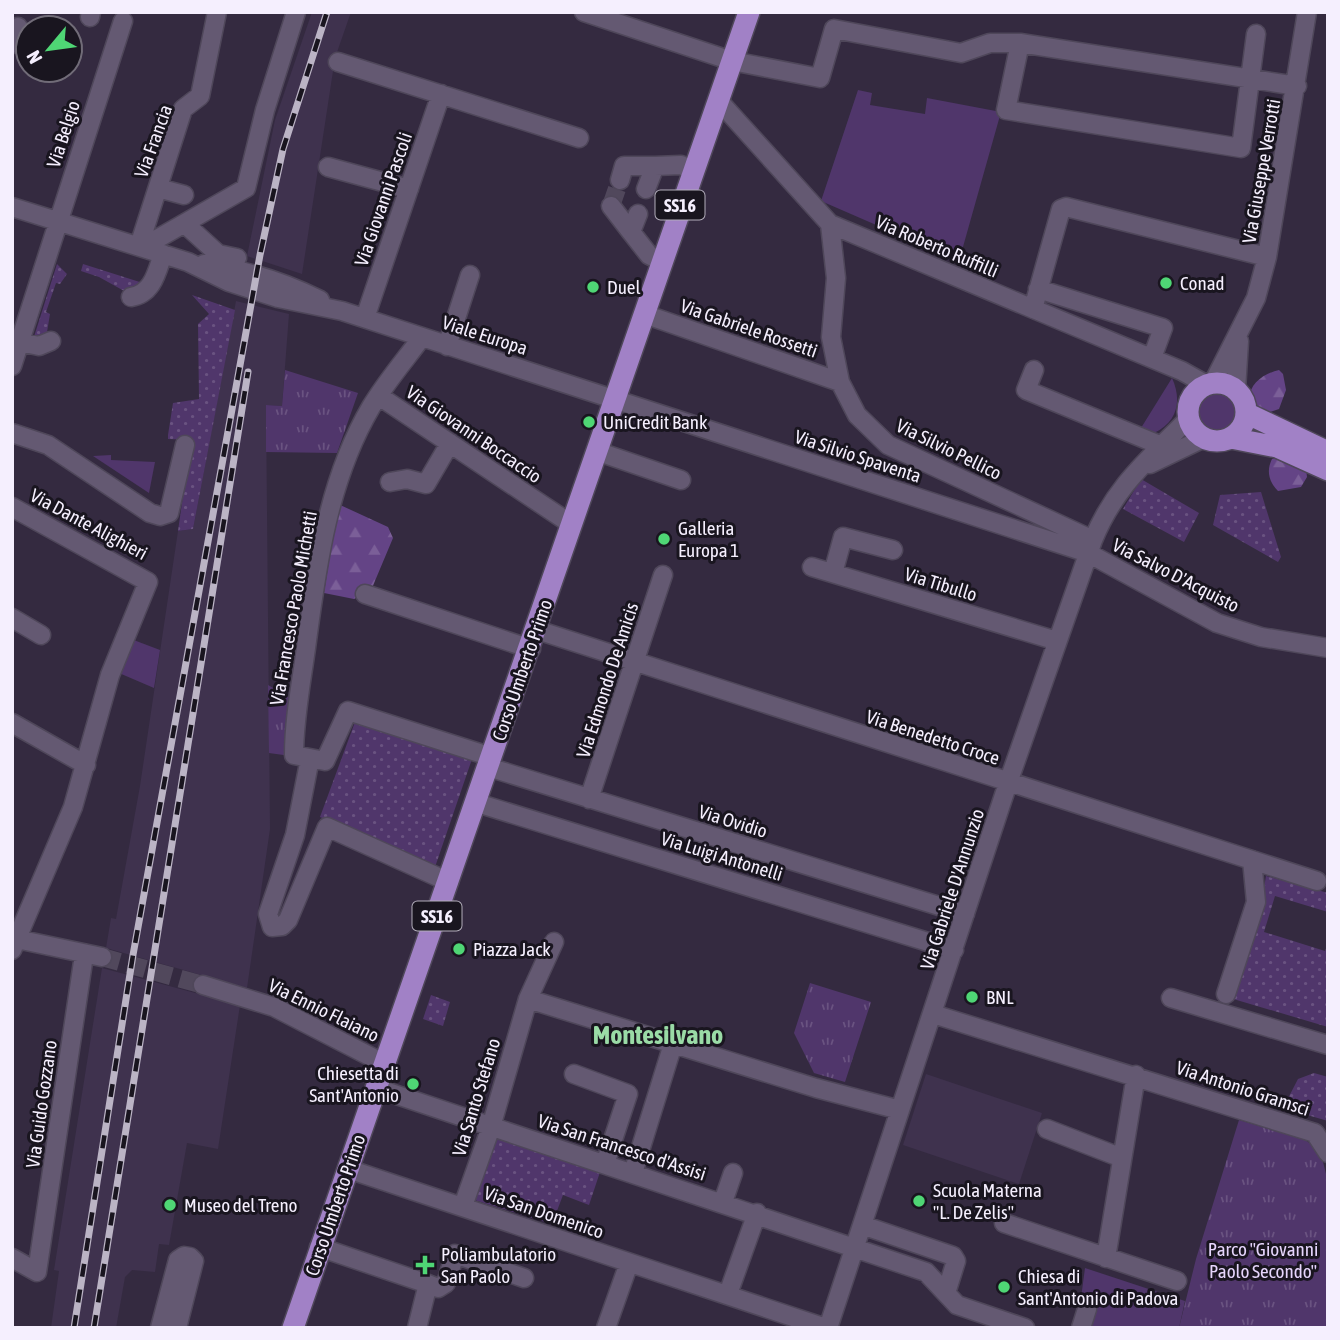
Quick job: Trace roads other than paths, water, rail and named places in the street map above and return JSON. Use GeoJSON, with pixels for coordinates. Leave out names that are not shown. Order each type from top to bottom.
{"type":"FeatureCollection","features":[{"type":"Feature","properties":{"kind":"main road","name":"Corso Umberto Primo"},"geometry":{"type":"LineString","coordinates":[[293,1328],[319,1247],[534,640],[692,170],[749,12]]}},
{"type":"Feature","properties":{"kind":"main road"},"geometry":{"type":"LineString","coordinates":[[1231,438],[1244,423],[1245,404],[1236,390],[1205,386],[1188,409],[1188,419],[1204,438],[1213,441],[1231,438],[1277,447],[1328,470]]}},
{"type":"Feature","properties":{"kind":"main road"},"geometry":{"type":"LineString","coordinates":[[1246,413],[1328,452]]}},
{"type":"Feature","properties":{"kind":"street","name":"Via Francia"},"geometry":{"type":"LineString","coordinates":[[141,247],[183,108],[200,96],[217,12]]}},
{"type":"Feature","properties":{"kind":"street"},"geometry":{"type":"LineString","coordinates":[[141,247],[237,195],[250,180],[265,110],[296,12]]}},
{"type":"Feature","properties":{"kind":"street"},"geometry":{"type":"LineString","coordinates":[[584,12],[732,61],[820,78],[834,29],[961,53],[990,43],[1020,43],[1297,86]]}},
{"type":"Feature","properties":{"kind":"street"},"geometry":{"type":"LineString","coordinates":[[1301,12],[1306,13]]}},
{"type":"Feature","properties":{"kind":"street","name":"Via Giuseppe Verrotti"},"geometry":{"type":"LineString","coordinates":[[1205,386],[1240,334],[1256,298],[1267,257],[1297,86],[1306,13]]}},
{"type":"Feature","properties":{"kind":"street","name":"Via Belgio"},"geometry":{"type":"LineString","coordinates":[[12,365],[122,21]]}},
{"type":"Feature","properties":{"kind":"street"},"geometry":{"type":"LineString","coordinates":[[1020,43],[1006,110],[1241,148],[1256,34]]}},
{"type":"Feature","properties":{"kind":"street"},"geometry":{"type":"LineString","coordinates":[[338,62],[579,138]]}},
{"type":"Feature","properties":{"kind":"street","name":"Via Giovanni Pascoli"},"geometry":{"type":"LineString","coordinates":[[365,318],[441,94]]}},
{"type":"Feature","properties":{"kind":"street","name":"Via Roberto Ruffilli"},"geometry":{"type":"LineString","coordinates":[[718,100],[830,224],[1152,358],[1182,371],[1205,386]]}},
{"type":"Feature","properties":{"kind":"street"},"geometry":{"type":"LineString","coordinates":[[620,180],[624,166],[681,165],[692,170]]}},
{"type":"Feature","properties":{"kind":"street"},"geometry":{"type":"LineString","coordinates":[[646,189],[655,166]]}},
{"type":"Feature","properties":{"kind":"street"},"geometry":{"type":"LineString","coordinates":[[328,167],[409,189]]}},
{"type":"Feature","properties":{"kind":"street"},"geometry":{"type":"LineString","coordinates":[[158,188],[184,195]]}},
{"type":"Feature","properties":{"kind":"street"},"geometry":{"type":"LineString","coordinates":[[611,206],[649,255],[661,261]]}},
{"type":"Feature","properties":{"kind":"street"},"geometry":{"type":"LineString","coordinates":[[1033,309],[1061,209],[1066,206],[1267,257]]}},
{"type":"Feature","properties":{"kind":"street","name":"Viale Europa"},"geometry":{"type":"LineString","coordinates":[[12,207],[188,262],[239,269],[285,283],[342,311],[614,399]]}},
{"type":"Feature","properties":{"kind":"street"},"geometry":{"type":"LineString","coordinates":[[631,232],[638,214]]}},
{"type":"Feature","properties":{"kind":"street"},"geometry":{"type":"LineString","coordinates":[[185,224],[218,254],[237,258]]}},
{"type":"Feature","properties":{"kind":"street","name":"Via Silvio Pellico"},"geometry":{"type":"LineString","coordinates":[[830,224],[836,278],[831,337],[840,382],[857,415],[888,445],[1090,547]]}},
{"type":"Feature","properties":{"kind":"street"},"geometry":{"type":"LineString","coordinates":[[131,297],[147,291],[163,254]]}},
{"type":"Feature","properties":{"kind":"street"},"geometry":{"type":"LineString","coordinates":[[447,346],[470,275]]}},
{"type":"Feature","properties":{"kind":"street"},"geometry":{"type":"LineString","coordinates":[[1038,289],[1163,328],[1152,358]]}},
{"type":"Feature","properties":{"kind":"street","name":"Via Gabriele Rossetti"},"geometry":{"type":"LineString","coordinates":[[643,314],[840,382]]}},
{"type":"Feature","properties":{"kind":"street","name":"Via Giuseppe Verrotti"},"geometry":{"type":"LineString","coordinates":[[1236,390],[1240,334]]}},
{"type":"Feature","properties":{"kind":"street","name":"Via Giovanni Boccaccio"},"geometry":{"type":"LineString","coordinates":[[422,337],[379,396],[571,524]]}},
{"type":"Feature","properties":{"kind":"street"},"geometry":{"type":"LineString","coordinates":[[20,342],[39,346],[51,341]]}},
{"type":"Feature","properties":{"kind":"street"},"geometry":{"type":"LineString","coordinates":[[1034,370],[1026,390],[1162,446]]}},
{"type":"Feature","properties":{"kind":"street","name":"Via Francesco Paolo Michetti"},"geometry":{"type":"LineString","coordinates":[[379,396],[347,458],[325,528],[296,715],[302,756],[295,835],[268,914],[272,927],[282,926],[288,920],[327,828],[449,882]]}},
{"type":"Feature","properties":{"kind":"street","name":"Via Silvio Spaventa"},"geometry":{"type":"LineString","coordinates":[[614,399],[1090,547]]}},
{"type":"Feature","properties":{"kind":"street"},"geometry":{"type":"LineString","coordinates":[[1135,471],[1188,419]]}},
{"type":"Feature","properties":{"kind":"street"},"geometry":{"type":"LineString","coordinates":[[12,433],[48,445],[149,513],[160,516],[169,513],[185,445]]}},
{"type":"Feature","properties":{"kind":"street"},"geometry":{"type":"LineString","coordinates":[[1135,471],[1204,438]]}},
{"type":"Feature","properties":{"kind":"street"},"geometry":{"type":"LineString","coordinates":[[390,482],[407,479],[426,484],[450,443]]}},
{"type":"Feature","properties":{"kind":"street"},"geometry":{"type":"LineString","coordinates":[[596,451],[681,480]]}},
{"type":"Feature","properties":{"kind":"street","name":"Via Gabriele D'Annunzio"},"geometry":{"type":"LineString","coordinates":[[827,1328],[1008,783],[1090,547],[1112,500],[1135,471]]}},
{"type":"Feature","properties":{"kind":"street","name":"Via Dante Alighieri"},"geometry":{"type":"LineString","coordinates":[[12,507],[146,578],[148,586],[110,675],[86,765]]}},
{"type":"Feature","properties":{"kind":"street"},"geometry":{"type":"LineString","coordinates":[[833,573],[843,537],[893,550]]}},
{"type":"Feature","properties":{"kind":"street","name":"Via Salvo D'Acquisto"},"geometry":{"type":"LineString","coordinates":[[1090,547],[1217,622],[1261,637],[1328,648]]}},
{"type":"Feature","properties":{"kind":"street","name":"Via Tibullo"},"geometry":{"type":"LineString","coordinates":[[813,566],[1057,641]]}},
{"type":"Feature","properties":{"kind":"street","name":"Via Edmondo De Amicis"},"geometry":{"type":"LineString","coordinates":[[589,799],[663,575]]}},
{"type":"Feature","properties":{"kind":"street","name":"Via Benedetto Croce"},"geometry":{"type":"LineString","coordinates":[[365,594],[534,640],[636,660],[1008,783],[1317,881]]}},
{"type":"Feature","properties":{"kind":"street"},"geometry":{"type":"LineString","coordinates":[[12,618],[41,635]]}},
{"type":"Feature","properties":{"kind":"street"},"geometry":{"type":"LineString","coordinates":[[302,756],[325,761],[348,712],[490,762]]}},
{"type":"Feature","properties":{"kind":"street"},"geometry":{"type":"LineString","coordinates":[[12,723],[86,765],[73,807],[14,943],[102,957]]}},
{"type":"Feature","properties":{"kind":"street","name":"Via Ovidio"},"geometry":{"type":"LineString","coordinates":[[490,762],[589,799],[965,914]]}},
{"type":"Feature","properties":{"kind":"street","name":"Via Luigi Antonelli"},"geometry":{"type":"LineString","coordinates":[[477,803],[954,950]]}},
{"type":"Feature","properties":{"kind":"street"},"geometry":{"type":"LineString","coordinates":[[1226,994],[1256,902],[1252,860]]}},
{"type":"Feature","properties":{"kind":"street","name":"Via Santo Stefano"},"geometry":{"type":"LineString","coordinates":[[463,1206],[491,1127],[528,999],[554,942]]}},
{"type":"Feature","properties":{"kind":"street","name":"Via Guido Gozzano"},"geometry":{"type":"LineString","coordinates":[[12,1258],[37,1272],[84,955]]}},
{"type":"Feature","properties":{"kind":"street","name":"Via Ennio Flaiano"},"geometry":{"type":"LineString","coordinates":[[203,985],[265,1003],[385,1064]]}},
{"type":"Feature","properties":{"kind":"street"},"geometry":{"type":"LineString","coordinates":[[1171,998],[1328,1045]]}},
{"type":"Feature","properties":{"kind":"street"},"geometry":{"type":"LineString","coordinates":[[528,999],[900,1110]]}},
{"type":"Feature","properties":{"kind":"street","name":"Via Antonio Gramsci"},"geometry":{"type":"LineString","coordinates":[[933,1014],[1136,1075],[1315,1133],[1328,1153]]}},
{"type":"Feature","properties":{"kind":"street"},"geometry":{"type":"LineString","coordinates":[[633,1173],[673,1044]]}},
{"type":"Feature","properties":{"kind":"street"},"geometry":{"type":"LineString","coordinates":[[574,1074],[628,1094],[605,1164]]}},
{"type":"Feature","properties":{"kind":"street"},"geometry":{"type":"LineString","coordinates":[[1106,1258],[1136,1075]]}},
{"type":"Feature","properties":{"kind":"street","name":"Via San Francesco d'Assisi"},"geometry":{"type":"LineString","coordinates":[[376,1088],[757,1213],[926,1272],[951,1299]]}},
{"type":"Feature","properties":{"kind":"street"},"geometry":{"type":"LineString","coordinates":[[1047,1129],[1122,1157]]}},
{"type":"Feature","properties":{"kind":"street","name":"Via San Domenico"},"geometry":{"type":"LineString","coordinates":[[348,1169],[827,1328]]}},
{"type":"Feature","properties":{"kind":"street"},"geometry":{"type":"LineString","coordinates":[[723,1202],[733,1173]]}},
{"type":"Feature","properties":{"kind":"street"},"geometry":{"type":"LineString","coordinates":[[728,1294],[757,1213]]}},
{"type":"Feature","properties":{"kind":"street"},"geometry":{"type":"LineString","coordinates":[[1004,1223],[1177,1282]]}},
{"type":"Feature","properties":{"kind":"street"},"geometry":{"type":"LineString","coordinates":[[862,1225],[953,1256],[956,1261],[951,1299],[988,1322],[1025,1328]]}},
{"type":"Feature","properties":{"kind":"street"},"geometry":{"type":"LineString","coordinates":[[319,1247],[438,1288],[446,1283],[455,1254],[524,1278]]}},
{"type":"Feature","properties":{"kind":"street"},"geometry":{"type":"LineString","coordinates":[[160,1328],[177,1260],[184,1255],[190,1256],[194,1262],[177,1328]]}},
{"type":"Feature","properties":{"kind":"street"},"geometry":{"type":"LineString","coordinates":[[607,1328],[629,1263]]}},
{"type":"Feature","properties":{"kind":"street"},"geometry":{"type":"LineString","coordinates":[[419,1320],[428,1284]]}},
{"type":"Feature","properties":{"kind":"street"},"geometry":{"type":"LineString","coordinates":[[1081,1328],[1087,1309]]}},
{"type":"Feature","properties":{"kind":"tunnel"},"geometry":{"type":"LineString","coordinates":[[611,206],[620,180]]}},
{"type":"Feature","properties":{"kind":"tunnel"},"geometry":{"type":"LineString","coordinates":[[102,957],[203,985]]}},
{"type":"Feature","properties":{"kind":"railway"},"geometry":{"type":"LineString","coordinates":[[74,1328],[133,955],[260,255],[283,149],[327,12]]}},
{"type":"Feature","properties":{"kind":"railway"},"geometry":{"type":"LineString","coordinates":[[94,1328],[248,372]]}},
{"type":"Feature","properties":{"kind":"place","name":"Conad"},"geometry":{"type":"Point","coordinates":[1166,283]}},
{"type":"Feature","properties":{"kind":"place","name":"Duel"},"geometry":{"type":"Point","coordinates":[593,287]}},
{"type":"Feature","properties":{"kind":"place","name":"UniCredit Bank"},"geometry":{"type":"Point","coordinates":[589,422]}},
{"type":"Feature","properties":{"kind":"place","name":"Galleria Europa 1"},"geometry":{"type":"Point","coordinates":[664,539]}},
{"type":"Feature","properties":{"kind":"place","name":"Piazza Jack"},"geometry":{"type":"Point","coordinates":[459,949]}},
{"type":"Feature","properties":{"kind":"place","name":"BNL"},"geometry":{"type":"Point","coordinates":[972,997]}},
{"type":"Feature","properties":{"kind":"place","name":"Chiesetta di Sant'Antonio"},"geometry":{"type":"Point","coordinates":[413,1084]}},
{"type":"Feature","properties":{"kind":"place","name":"Scuola Materna \"L. De Zelis\""},"geometry":{"type":"Point","coordinates":[919,1201]}},
{"type":"Feature","properties":{"kind":"place","name":"Museo del Treno"},"geometry":{"type":"Point","coordinates":[170,1205]}},
{"type":"Feature","properties":{"kind":"place","name":"Poliambulatorio San Paolo"},"geometry":{"type":"Point","coordinates":[425,1265]}},
{"type":"Feature","properties":{"kind":"place","name":"Chiesa di Sant'Antonio di Padova"},"geometry":{"type":"Point","coordinates":[1004,1287]}},
{"type":"Feature","properties":{"kind":"district","name":"Montesilvano"},"geometry":{"type":"Point","coordinates":[658,1035]}},
{"type":"Feature","properties":{"kind":"park label","name":"Parco \"Giovanni Paolo Secondo\""},"geometry":{"type":"Point","coordinates":[1263,1260]}}]}
